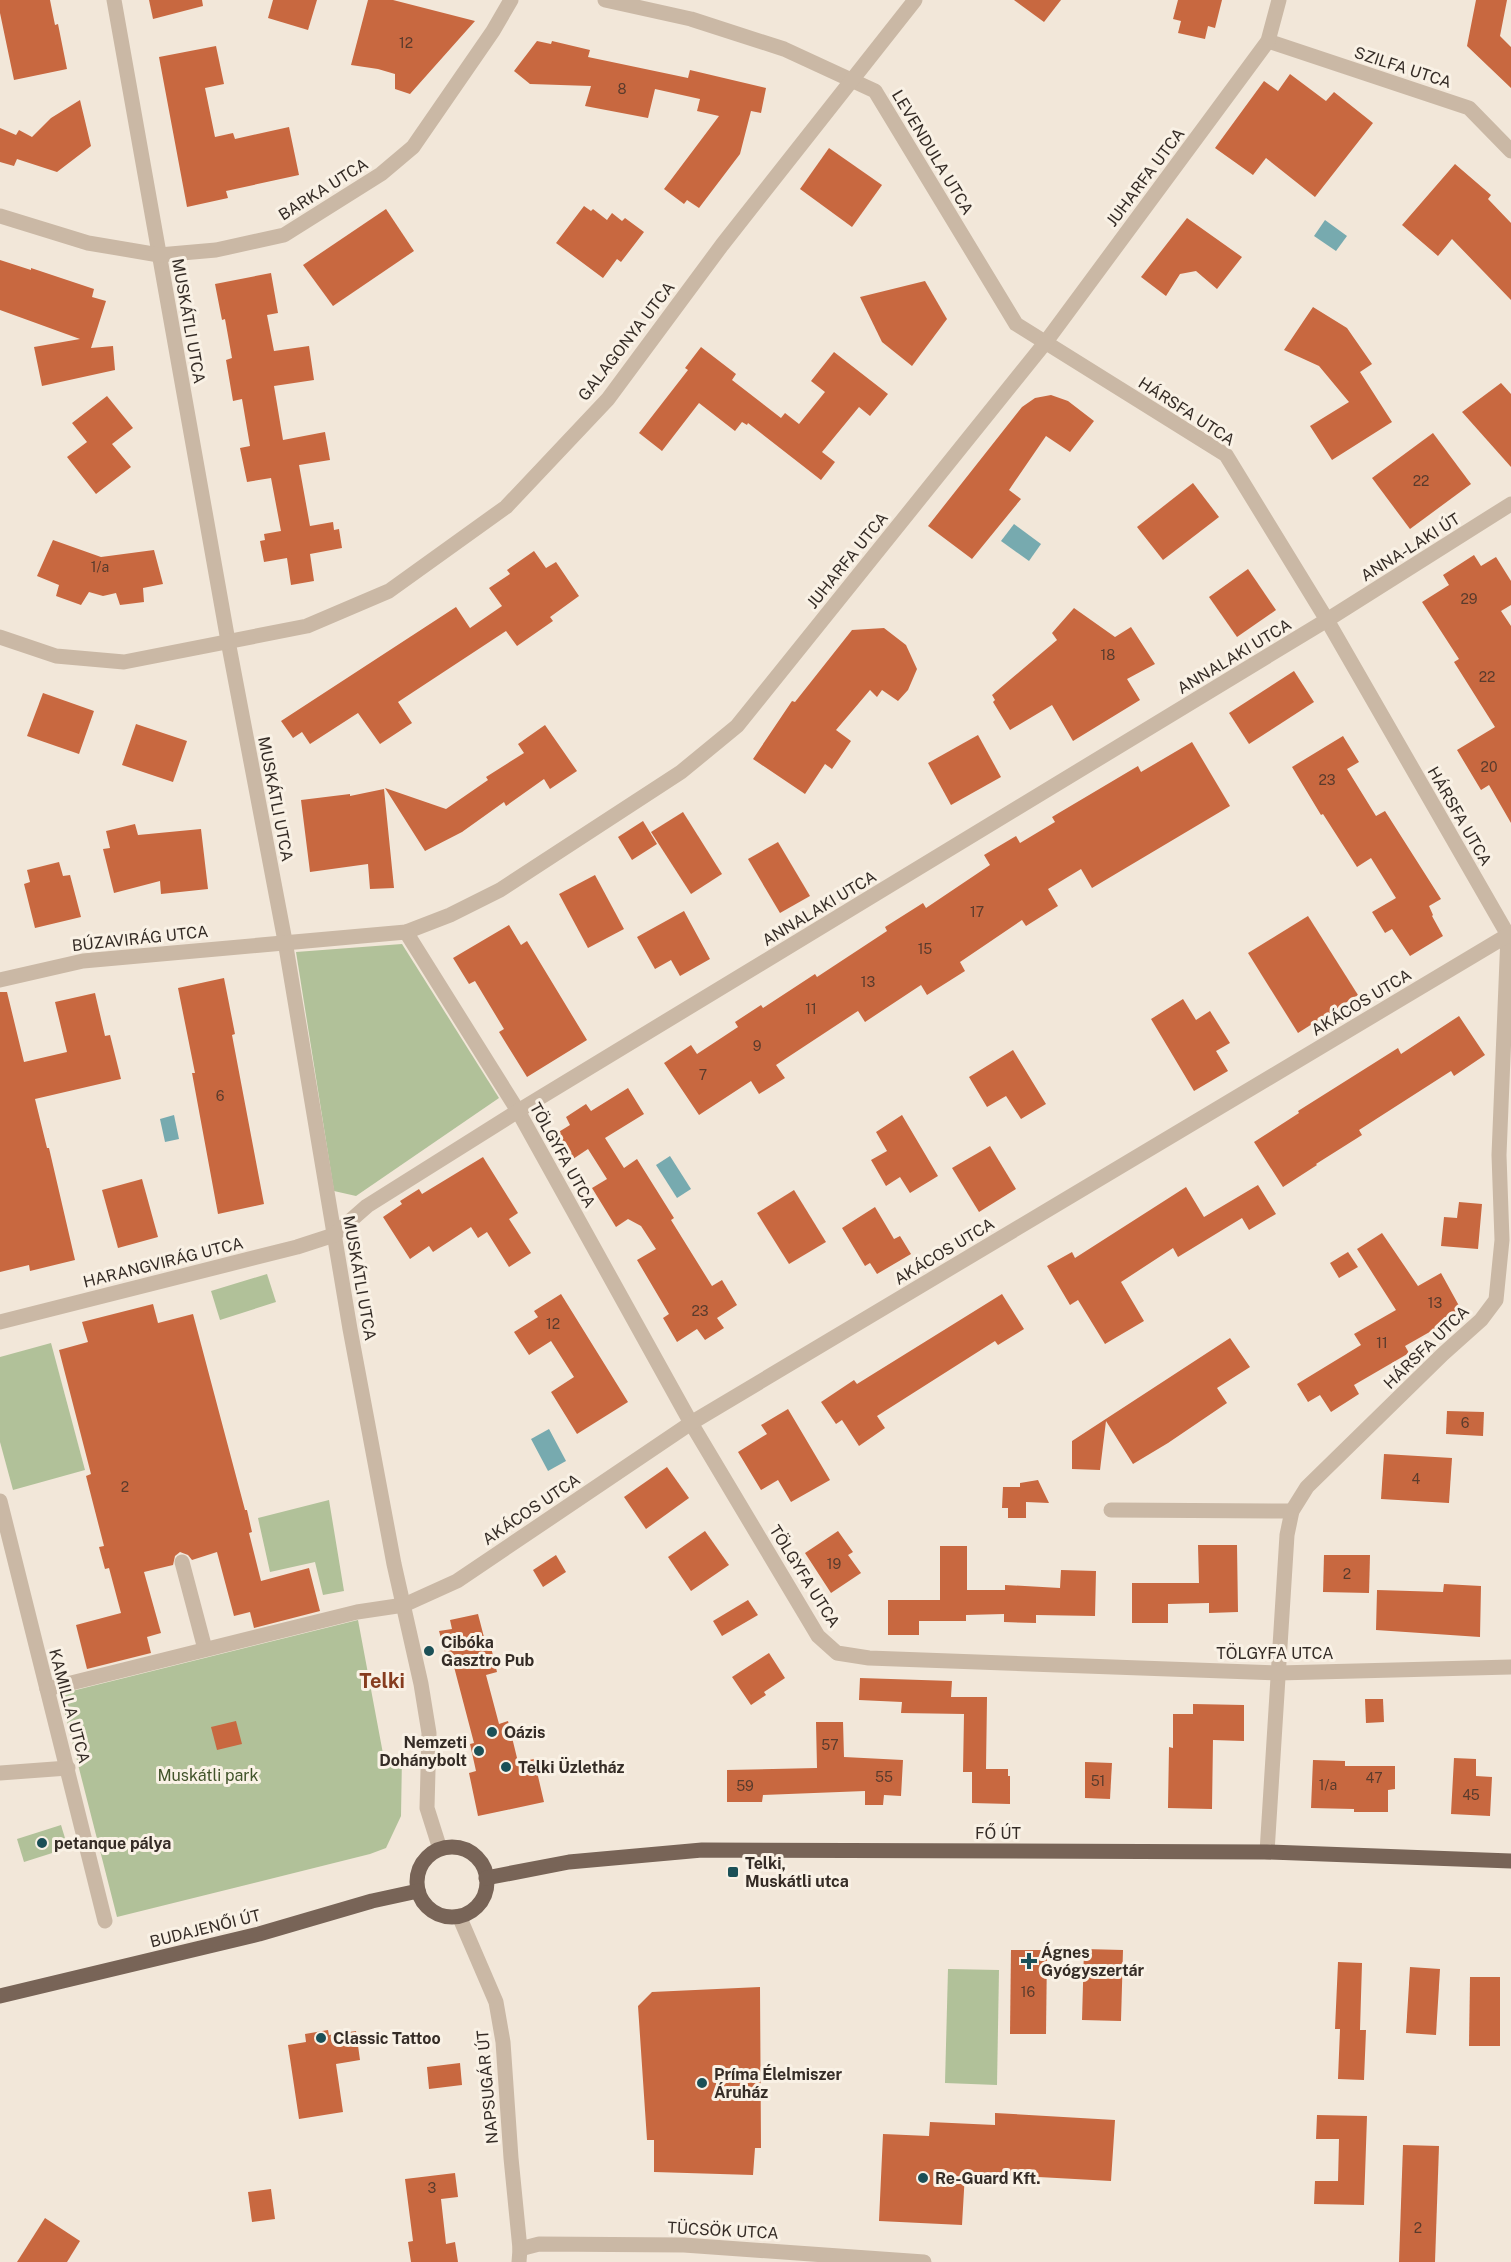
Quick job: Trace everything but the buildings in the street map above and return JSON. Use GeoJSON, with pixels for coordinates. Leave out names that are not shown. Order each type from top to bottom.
{"type":"FeatureCollection","features":[{"type":"Feature","properties":{"kind":"main road"},"geometry":{"type":"LineString","coordinates":[[450,1847],[470,1852],[484,1868],[486,1878],[483,1898],[477,1906],[459,1916],[449,1917],[438,1914],[422,1901],[418,1891],[418,1871],[424,1861],[440,1849],[450,1847]]}},
{"type":"Feature","properties":{"kind":"main road","name":"FŐ ÚT"},"geometry":{"type":"LineString","coordinates":[[486,1878],[569,1862],[702,1850],[1267,1852],[1511,1861]]}},
{"type":"Feature","properties":{"kind":"main road","name":"BUDAJENŐI ÚT"},"geometry":{"type":"LineString","coordinates":[[0,1996],[259,1934],[372,1901],[418,1891]]}},
{"type":"Feature","properties":{"kind":"street","name":"MUSKÁTLI UTCA"},"geometry":{"type":"LineString","coordinates":[[114,0],[228,641],[285,941],[380,1491],[429,1733],[427,1808],[440,1849]]}},
{"type":"Feature","properties":{"kind":"street","name":"BARKA UTCA"},"geometry":{"type":"LineString","coordinates":[[0,216],[88,243],[159,255],[216,250],[284,235],[381,174],[413,147],[512,0]]}},
{"type":"Feature","properties":{"kind":"street","name":"LEVENDULA UTCA"},"geometry":{"type":"LineString","coordinates":[[605,0],[691,20],[784,49],[875,91],[1016,324],[1044,343]]}},
{"type":"Feature","properties":{"kind":"street","name":"GALAGONYA UTCA"},"geometry":{"type":"LineString","coordinates":[[0,638],[56,656],[124,662],[308,626],[389,591],[506,507],[608,399],[722,245],[915,0]]}},
{"type":"Feature","properties":{"kind":"street","name":"JUHARFA UTCA"},"geometry":{"type":"LineString","coordinates":[[285,941],[406,932],[450,915],[500,890],[681,772],[737,726],[1044,343],[1268,41],[1279,0]]}},
{"type":"Feature","properties":{"kind":"street","name":"SZILFA UTCA"},"geometry":{"type":"LineString","coordinates":[[1268,41],[1469,108],[1511,151]]}},
{"type":"Feature","properties":{"kind":"street","name":"HÁRSFA UTCA"},"geometry":{"type":"LineString","coordinates":[[1044,343],[1226,455],[1327,620],[1509,935],[1499,1155],[1502,1240],[1496,1300],[1481,1320],[1443,1354],[1307,1488],[1292,1511],[1287,1535],[1267,1852]]}},
{"type":"Feature","properties":{"kind":"street","name":"ANNA-LAKI ÚT"},"geometry":{"type":"LineString","coordinates":[[1327,620],[1511,504]]}},
{"type":"Feature","properties":{"kind":"street","name":"ANNALAKI UTCA"},"geometry":{"type":"LineString","coordinates":[[334,1235],[367,1206],[518,1111],[1327,620]]}},
{"type":"Feature","properties":{"kind":"street","name":"TÖLGYFA UTCA"},"geometry":{"type":"LineString","coordinates":[[406,932],[518,1111],[691,1423],[818,1636],[837,1653],[869,1658],[1278,1673],[1511,1667]]}},
{"type":"Feature","properties":{"kind":"street","name":"AKÁCOS UTCA"},"geometry":{"type":"LineString","coordinates":[[404,1605],[457,1581],[691,1423],[1509,935]]}},
{"type":"Feature","properties":{"kind":"street","name":"BÚZAVIRÁG UTCA"},"geometry":{"type":"LineString","coordinates":[[0,980],[84,961],[285,941]]}},
{"type":"Feature","properties":{"kind":"street","name":"HARANGVIRÁG UTCA"},"geometry":{"type":"LineString","coordinates":[[0,1322],[285,1250],[334,1235]]}},
{"type":"Feature","properties":{"kind":"street","name":"KAMILLA UTCA"},"geometry":{"type":"LineString","coordinates":[[0,1501],[105,1921]]}},
{"type":"Feature","properties":{"kind":"street"},"geometry":{"type":"LineString","coordinates":[[1111,1510],[1292,1511]]}},
{"type":"Feature","properties":{"kind":"street"},"geometry":{"type":"LineString","coordinates":[[182,1563],[205,1649]]}},
{"type":"Feature","properties":{"kind":"street"},"geometry":{"type":"LineString","coordinates":[[47,1689],[357,1612],[404,1605]]}},
{"type":"Feature","properties":{"kind":"street"},"geometry":{"type":"LineString","coordinates":[[0,1773],[68,1768]]}},
{"type":"Feature","properties":{"kind":"street","name":"NAPSUGÁR ÚT"},"geometry":{"type":"LineString","coordinates":[[459,1916],[496,2002],[501,2032],[520,2256]]}},
{"type":"Feature","properties":{"kind":"street","name":"TÜCSÖK UTCA"},"geometry":{"type":"LineString","coordinates":[[520,2256],[539,2244],[684,2245],[924,2262]]}},
{"type":"Feature","properties":{"kind":"green space"},"geometry":{"type":"Polygon","coordinates":[[[402,944],[499,1098],[356,1196],[334,1191],[296,952],[402,944]]]}},
{"type":"Feature","properties":{"kind":"green space"},"geometry":{"type":"Polygon","coordinates":[[[267,1274],[276,1302],[220,1320],[211,1291],[267,1274]]]}},
{"type":"Feature","properties":{"kind":"green space"},"geometry":{"type":"Polygon","coordinates":[[[51,1343],[85,1470],[13,1490],[0,1442],[0,1357],[51,1343]]]}},
{"type":"Feature","properties":{"kind":"green space"},"geometry":{"type":"Polygon","coordinates":[[[329,1500],[344,1591],[323,1595],[315,1562],[270,1572],[258,1518],[329,1500]]]}},
{"type":"Feature","properties":{"kind":"green space","name":"Muskátli park"},"geometry":{"type":"Polygon","coordinates":[[[358,1620],[384,1759],[402,1756],[401,1816],[386,1848],[370,1854],[117,1917],[60,1694],[358,1620]]]}},
{"type":"Feature","properties":{"kind":"green space","name":"petanque pálya"},"geometry":{"type":"Polygon","coordinates":[[[61,1825],[68,1848],[24,1862],[17,1839],[61,1825]]]}},
{"type":"Feature","properties":{"kind":"green space"},"geometry":{"type":"Polygon","coordinates":[[[948,1969],[999,1970],[997,2085],[945,2083],[948,1969]]]}},
{"type":"Feature","properties":{"kind":"water"},"geometry":{"type":"Polygon","coordinates":[[[1325,220],[1347,236],[1336,251],[1314,236],[1325,220]]]}},
{"type":"Feature","properties":{"kind":"water"},"geometry":{"type":"Polygon","coordinates":[[[1014,524],[1041,544],[1029,561],[1001,541],[1014,524]]]}},
{"type":"Feature","properties":{"kind":"water"},"geometry":{"type":"Polygon","coordinates":[[[174,1115],[179,1139],[165,1142],[160,1119],[174,1115]]]}},
{"type":"Feature","properties":{"kind":"water"},"geometry":{"type":"Polygon","coordinates":[[[670,1156],[691,1189],[677,1198],[656,1165],[670,1156]]]}},
{"type":"Feature","properties":{"kind":"water"},"geometry":{"type":"Polygon","coordinates":[[[549,1429],[566,1461],[548,1471],[531,1439],[549,1429]]]}},
{"type":"Feature","properties":{"kind":"place","name":"Cibóka Gasztro Pub"},"geometry":{"type":"Point","coordinates":[429,1651]}},
{"type":"Feature","properties":{"kind":"place","name":"Oázis"},"geometry":{"type":"Point","coordinates":[492,1732]}},
{"type":"Feature","properties":{"kind":"place","name":"Nemzeti Dohánybolt"},"geometry":{"type":"Point","coordinates":[479,1751]}},
{"type":"Feature","properties":{"kind":"place","name":"Telki Üzletház"},"geometry":{"type":"Point","coordinates":[506,1767]}},
{"type":"Feature","properties":{"kind":"place","name":"petanque pálya"},"geometry":{"type":"Point","coordinates":[42,1843]}},
{"type":"Feature","properties":{"kind":"place","name":"Telki, Muskátli utca"},"geometry":{"type":"Point","coordinates":[733,1872]}},
{"type":"Feature","properties":{"kind":"place","name":"Ágnes Gyógyszertár"},"geometry":{"type":"Point","coordinates":[1029,1961]}},
{"type":"Feature","properties":{"kind":"place","name":"Classic Tattoo"},"geometry":{"type":"Point","coordinates":[321,2038]}},
{"type":"Feature","properties":{"kind":"place","name":"Príma Élelmiszer Áruház"},"geometry":{"type":"Point","coordinates":[702,2083]}},
{"type":"Feature","properties":{"kind":"place","name":"Re-Guard Kft."},"geometry":{"type":"Point","coordinates":[923,2178]}},
{"type":"Feature","properties":{"kind":"district","name":"Telki"},"geometry":{"type":"Point","coordinates":[382,1681]}}]}
